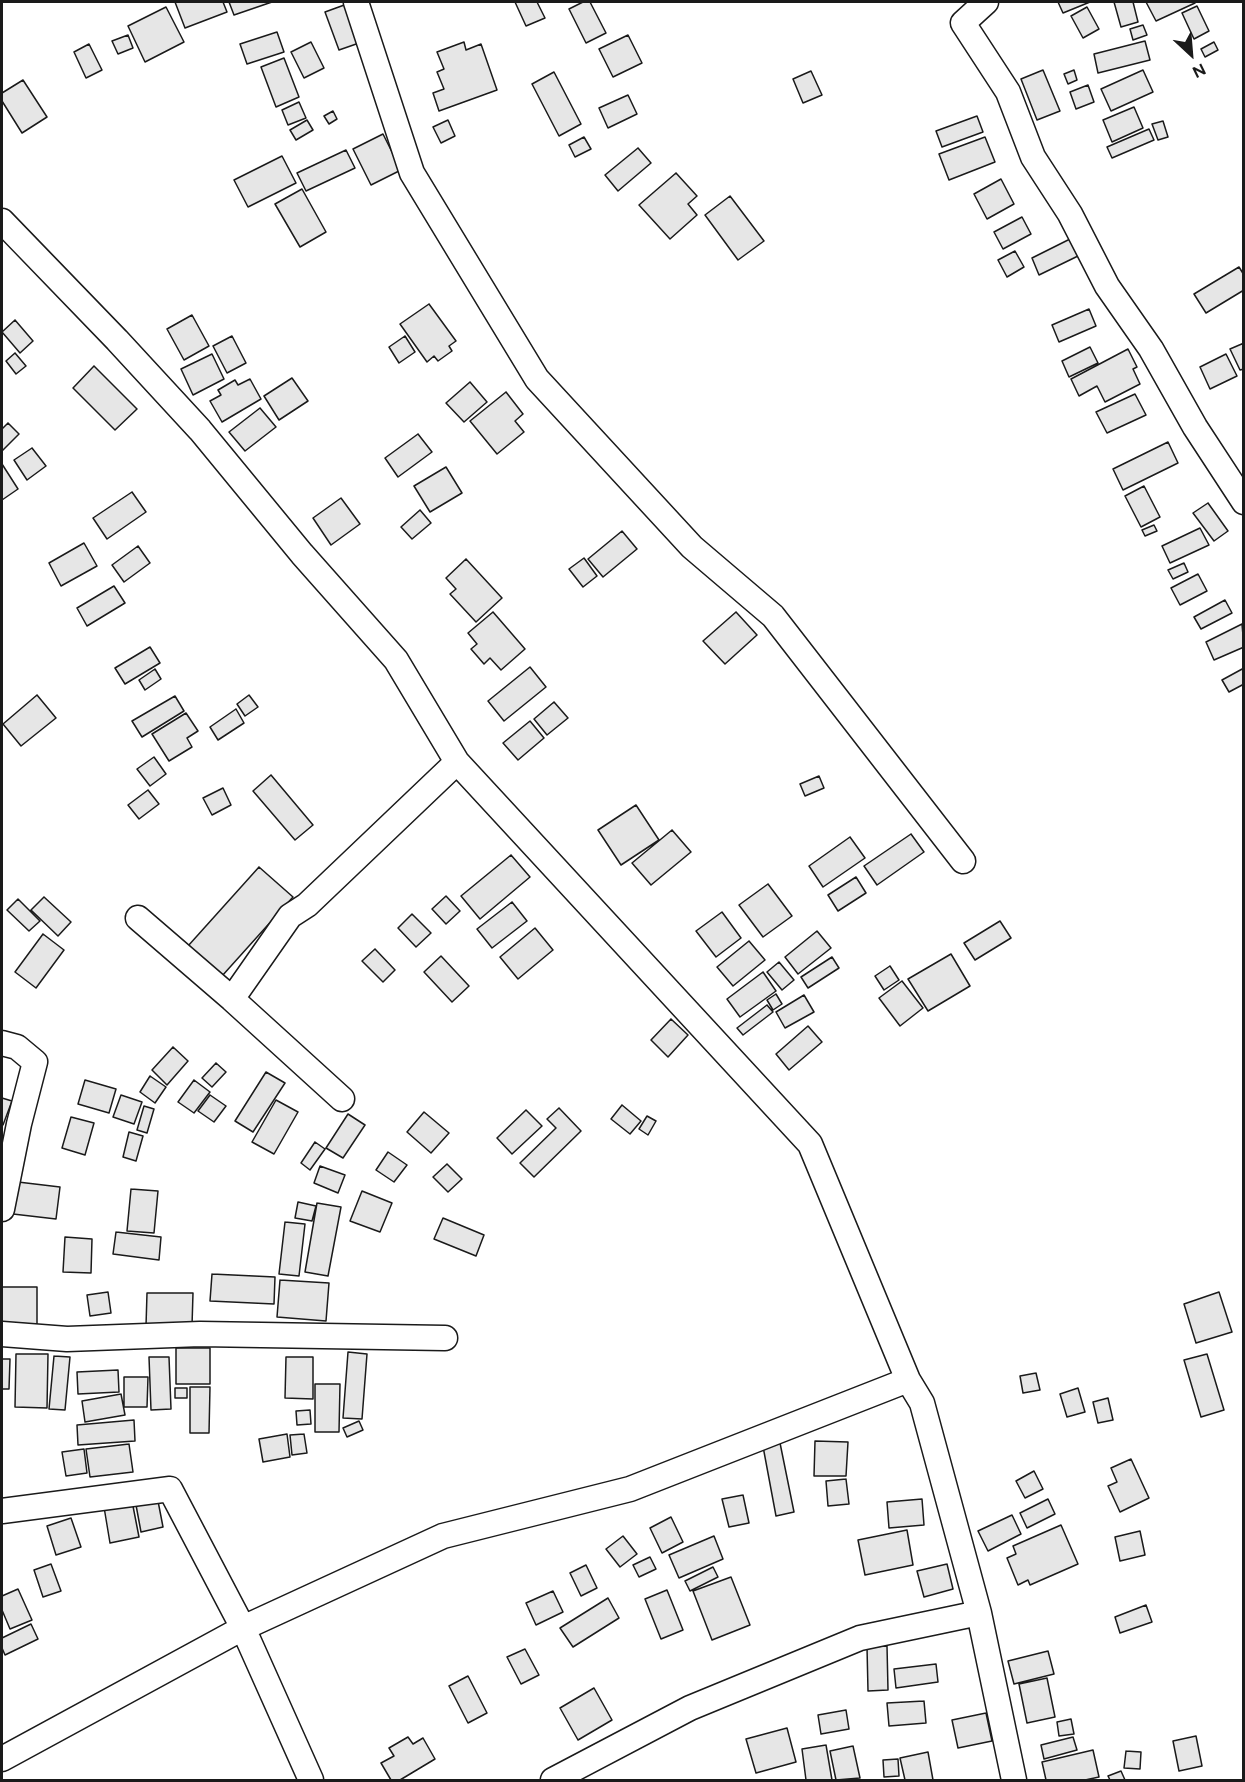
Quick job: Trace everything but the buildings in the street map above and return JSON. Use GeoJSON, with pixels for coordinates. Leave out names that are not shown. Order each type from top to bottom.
{"type":"FeatureCollection","features":[{"type":"Feature","properties":{"kind":"street"},"geometry":{"type":"LineString","coordinates":[[356,2],[412,173],[537,379],[692,547],[773,616],[963,861]]}},
{"type":"Feature","properties":{"kind":"street"},"geometry":{"type":"LineString","coordinates":[[986,2],[963,23],[1008,92],[1033,157],[1070,214],[1107,286],[1151,349],[1195,427],[1244,501]]}},
{"type":"Feature","properties":{"kind":"street"},"geometry":{"type":"LineString","coordinates":[[2,221],[200,430],[302,554],[396,660],[457,762],[810,1144],[908,1380],[922,1403],[979,1614],[1014,1780]]}},
{"type":"Feature","properties":{"kind":"street"},"geometry":{"type":"LineString","coordinates":[[232,999],[290,916],[307,905],[457,762]]}},
{"type":"Feature","properties":{"kind":"street"},"geometry":{"type":"LineString","coordinates":[[138,918],[342,1099]]}},
{"type":"Feature","properties":{"kind":"street"},"geometry":{"type":"LineString","coordinates":[[2,1043],[16,1047],[35,1062],[19,1124],[2,1209]]}},
{"type":"Feature","properties":{"kind":"street"},"geometry":{"type":"LineString","coordinates":[[2,1334],[67,1339],[200,1334],[445,1338]]}},
{"type":"Feature","properties":{"kind":"street"},"geometry":{"type":"LineString","coordinates":[[2,1759],[243,1628],[443,1536],[630,1489],[908,1380]]}},
{"type":"Feature","properties":{"kind":"street"},"geometry":{"type":"LineString","coordinates":[[2,1511],[170,1489],[243,1628],[311,1780]]}},
{"type":"Feature","properties":{"kind":"street"},"geometry":{"type":"LineString","coordinates":[[553,1780],[690,1708],[860,1638],[979,1614]]}}]}
